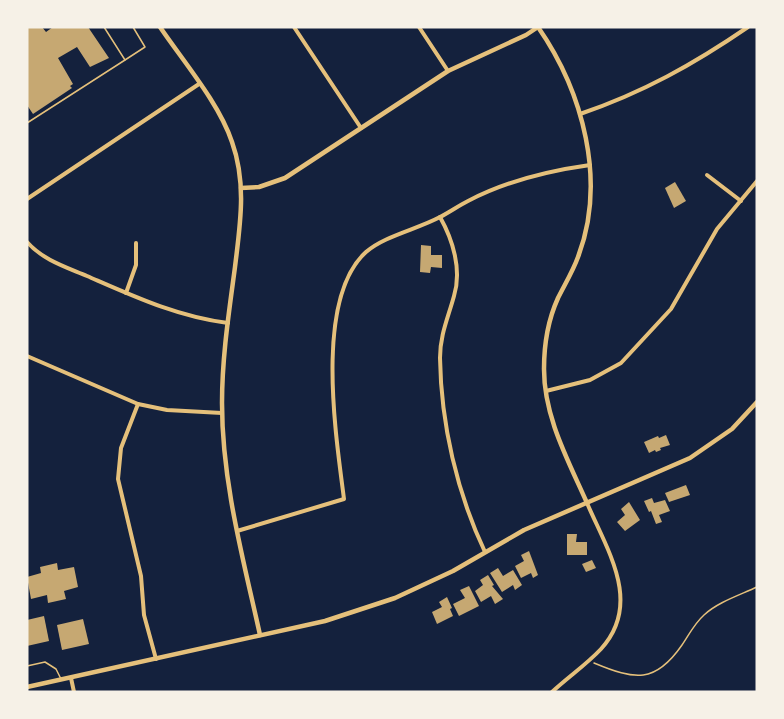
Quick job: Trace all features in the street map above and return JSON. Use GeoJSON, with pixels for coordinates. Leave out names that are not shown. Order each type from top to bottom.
{"type":"FeatureCollection","features":[{"type":"Feature","properties":{"kind":"street"},"geometry":{"type":"LineString","coordinates":[[160,27],[217,111],[232,141],[238,165],[241,219],[224,360],[222,413],[226,466],[237,531],[260,635]]}},
{"type":"Feature","properties":{"kind":"street"},"geometry":{"type":"LineString","coordinates":[[294,27],[361,128]]}},
{"type":"Feature","properties":{"kind":"street"},"geometry":{"type":"LineString","coordinates":[[419,27],[448,70]]}},
{"type":"Feature","properties":{"kind":"street"},"geometry":{"type":"LineString","coordinates":[[241,188],[259,187],[285,178],[448,70],[526,35],[538,27],[558,63],[580,114],[590,165],[591,203],[584,240],[573,269],[558,298],[547,332],[544,369],[546,399],[555,429],[612,559],[621,594],[616,625],[607,641],[552,692]]}},
{"type":"Feature","properties":{"kind":"street"},"geometry":{"type":"LineString","coordinates":[[580,114],[663,80],[699,60],[748,27]]}},
{"type":"Feature","properties":{"kind":"street"},"geometry":{"type":"LineString","coordinates":[[27,198],[199,84]]}},
{"type":"Feature","properties":{"kind":"street"},"geometry":{"type":"LineString","coordinates":[[237,531],[344,499],[333,390],[336,328],[342,288],[354,264],[368,250],[440,217],[466,201],[510,182],[590,165]]}},
{"type":"Feature","properties":{"kind":"street"},"geometry":{"type":"LineString","coordinates":[[707,175],[741,201]]}},
{"type":"Feature","properties":{"kind":"street"},"geometry":{"type":"LineString","coordinates":[[546,390],[590,380],[621,363],[671,309],[717,229],[757,181]]}},
{"type":"Feature","properties":{"kind":"street"},"geometry":{"type":"LineString","coordinates":[[440,217],[453,246],[457,273],[455,295],[446,318],[441,343],[444,410],[455,466],[473,527],[485,552]]}},
{"type":"Feature","properties":{"kind":"street"},"geometry":{"type":"LineString","coordinates":[[27,242],[45,258],[126,293],[169,310],[228,323]]}},
{"type":"Feature","properties":{"kind":"street"},"geometry":{"type":"LineString","coordinates":[[126,293],[136,265],[136,243]]}},
{"type":"Feature","properties":{"kind":"street"},"geometry":{"type":"LineString","coordinates":[[27,356],[138,404],[167,410],[222,413]]}},
{"type":"Feature","properties":{"kind":"street"},"geometry":{"type":"LineString","coordinates":[[27,687],[325,621],[370,607],[436,580],[524,531],[690,458],[732,429],[757,402]]}},
{"type":"Feature","properties":{"kind":"street"},"geometry":{"type":"LineString","coordinates":[[138,404],[121,448],[118,479],[141,576],[144,615],[156,659]]}},
{"type":"Feature","properties":{"kind":"street"},"geometry":{"type":"LineString","coordinates":[[71,678],[74,692]]}},
{"type":"Feature","properties":{"kind":"lane"},"geometry":{"type":"LineString","coordinates":[[110,27],[105,28],[124,60]]}},
{"type":"Feature","properties":{"kind":"lane"},"geometry":{"type":"LineString","coordinates":[[27,123],[145,46],[133,27]]}},
{"type":"Feature","properties":{"kind":"lane"},"geometry":{"type":"LineString","coordinates":[[27,666],[45,662],[56,669],[62,680]]}},
{"type":"Feature","properties":{"kind":"path"},"geometry":{"type":"LineString","coordinates":[[588,661],[621,673],[644,676],[652,674],[668,664],[704,615],[757,587]]}},
{"type":"Feature","properties":{"kind":"building"},"geometry":{"type":"Polygon","coordinates":[[[27,27],[42,27],[46,32],[53,27],[88,27],[109,58],[90,67],[77,47],[58,58],[73,84],[70,86],[72,88],[33,114],[27,105],[27,27]]]}},
{"type":"Feature","properties":{"kind":"building"},"geometry":{"type":"Polygon","coordinates":[[[675,182],[686,201],[674,208],[665,188],[675,182]]]}},
{"type":"Feature","properties":{"kind":"building"},"geometry":{"type":"Polygon","coordinates":[[[421,245],[431,246],[431,255],[442,255],[442,268],[431,267],[430,273],[420,272],[421,245]]]}},
{"type":"Feature","properties":{"kind":"building"},"geometry":{"type":"Polygon","coordinates":[[[666,435],[670,445],[649,453],[644,442],[666,435]]]}},
{"type":"Feature","properties":{"kind":"building"},"geometry":{"type":"Polygon","coordinates":[[[686,485],[690,495],[669,502],[665,493],[686,485]]]}},
{"type":"Feature","properties":{"kind":"building"},"geometry":{"type":"Polygon","coordinates":[[[652,498],[654,503],[665,500],[670,511],[659,515],[662,522],[656,524],[644,501],[652,498]]]}},
{"type":"Feature","properties":{"kind":"building"},"geometry":{"type":"Polygon","coordinates":[[[629,502],[640,520],[625,531],[617,522],[625,515],[621,509],[629,502]]]}},
{"type":"Feature","properties":{"kind":"building"},"geometry":{"type":"Polygon","coordinates":[[[567,534],[577,534],[576,542],[587,542],[587,555],[567,555],[567,534]]]}},
{"type":"Feature","properties":{"kind":"building"},"geometry":{"type":"Polygon","coordinates":[[[529,551],[538,575],[533,578],[531,573],[521,578],[515,566],[524,561],[521,555],[529,551]]]}},
{"type":"Feature","properties":{"kind":"building"},"geometry":{"type":"Polygon","coordinates":[[[592,560],[596,568],[586,572],[582,564],[592,560]]]}},
{"type":"Feature","properties":{"kind":"building"},"geometry":{"type":"Polygon","coordinates":[[[57,563],[58,570],[74,567],[78,587],[64,591],[66,599],[48,603],[47,595],[31,599],[27,577],[41,573],[40,567],[57,563]]]}},
{"type":"Feature","properties":{"kind":"building"},"geometry":{"type":"Polygon","coordinates":[[[498,568],[503,576],[513,570],[522,585],[515,590],[513,585],[502,592],[490,573],[498,568]]]}},
{"type":"Feature","properties":{"kind":"building"},"geometry":{"type":"Polygon","coordinates":[[[488,575],[494,585],[492,586],[503,599],[495,604],[491,596],[481,602],[475,591],[483,585],[480,580],[488,575]]]}},
{"type":"Feature","properties":{"kind":"building"},"geometry":{"type":"Polygon","coordinates":[[[469,586],[479,606],[459,616],[453,604],[465,598],[460,590],[469,586]]]}},
{"type":"Feature","properties":{"kind":"building"},"geometry":{"type":"Polygon","coordinates":[[[447,597],[453,616],[437,624],[432,612],[442,607],[439,602],[447,597]]]}},
{"type":"Feature","properties":{"kind":"building"},"geometry":{"type":"Polygon","coordinates":[[[44,616],[49,641],[27,646],[27,620],[44,616]]]}},
{"type":"Feature","properties":{"kind":"building"},"geometry":{"type":"Polygon","coordinates":[[[83,619],[89,644],[62,650],[57,625],[83,619]]]}}]}
